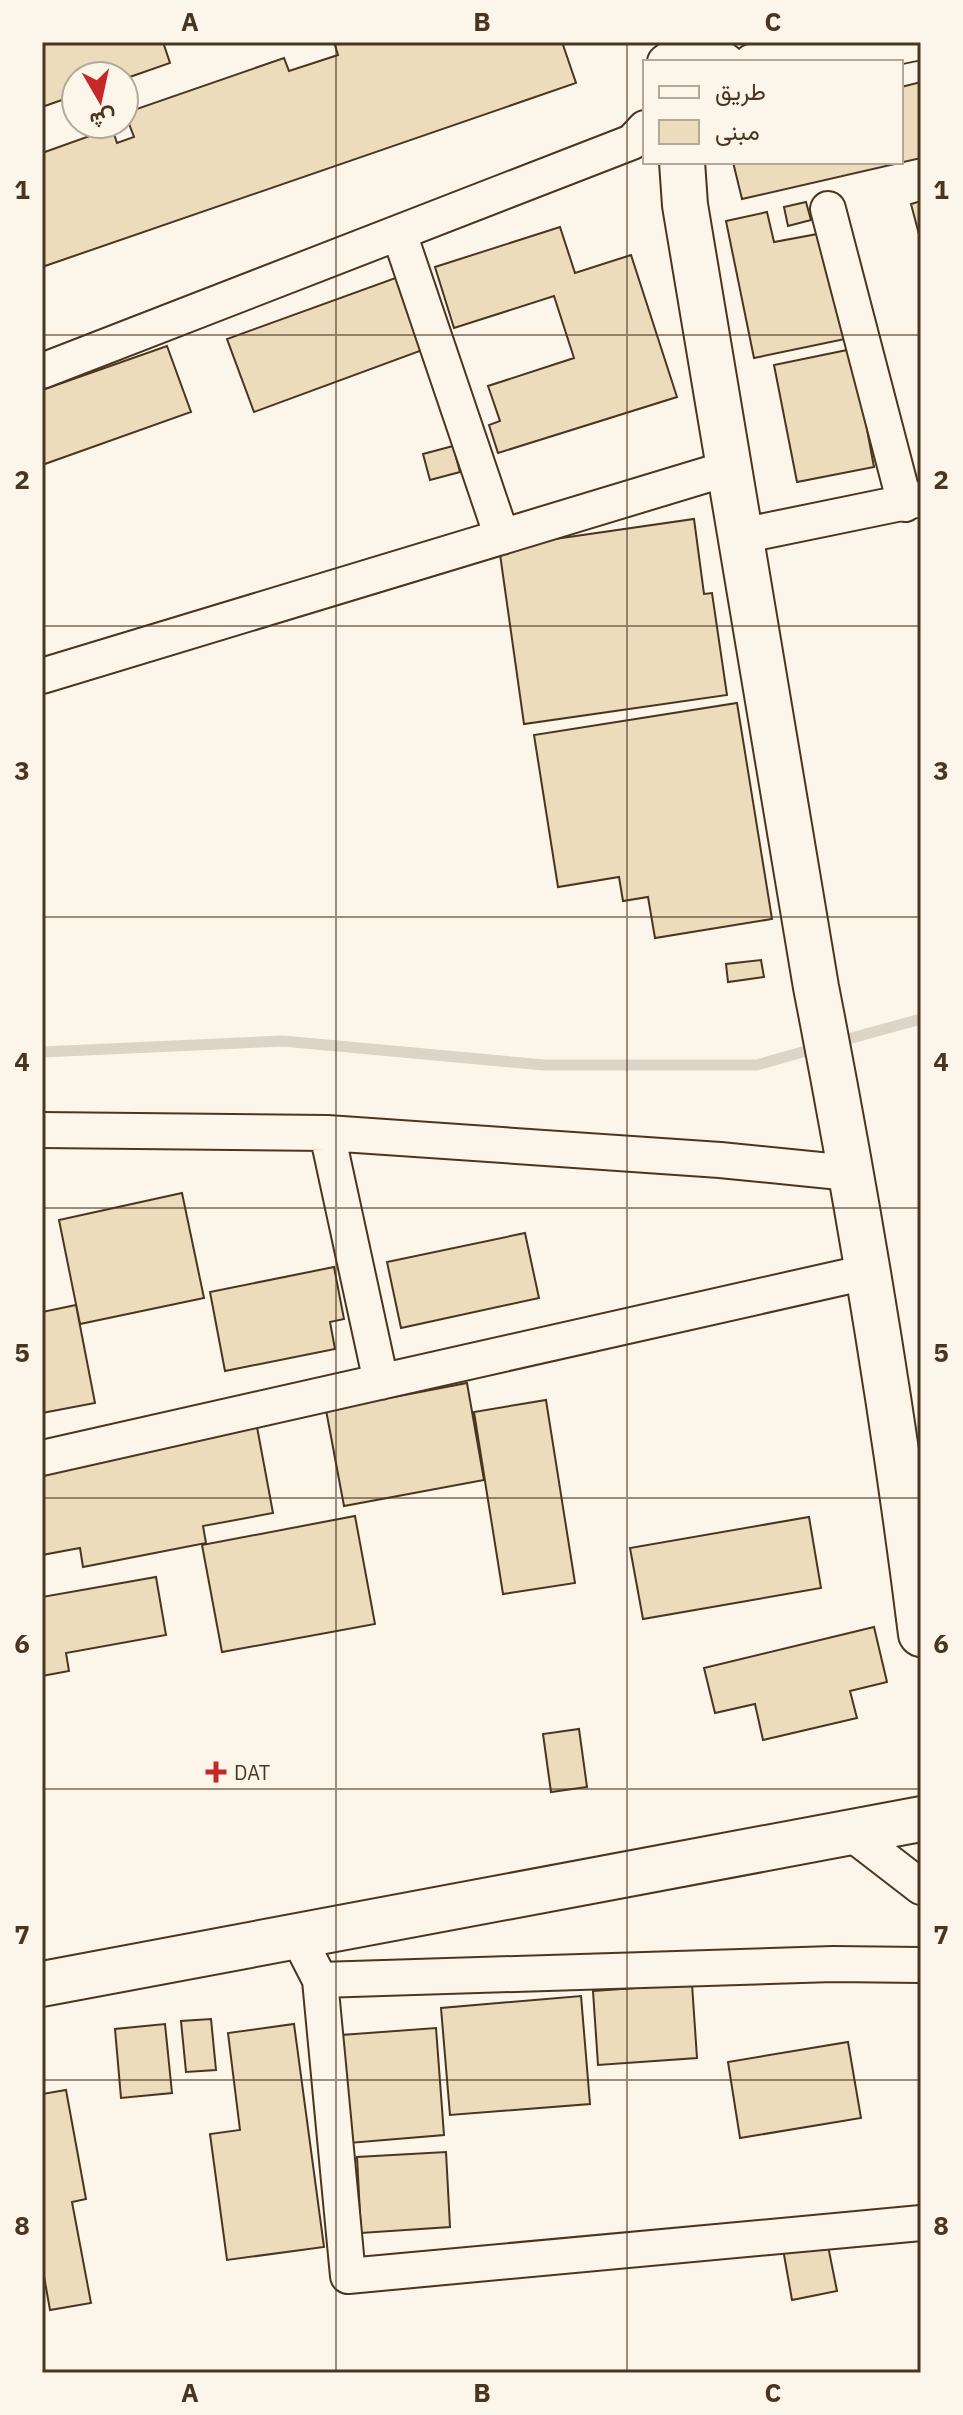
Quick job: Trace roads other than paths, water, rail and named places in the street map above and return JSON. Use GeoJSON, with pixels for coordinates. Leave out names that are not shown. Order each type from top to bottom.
{"type":"FeatureCollection","features":[{"type":"Feature","properties":{"kind":"street"},"geometry":{"type":"LineString","coordinates":[[757,60],[780,53],[847,59],[920,42]]}},
{"type":"Feature","properties":{"kind":"street"},"geometry":{"type":"LineString","coordinates":[[667,60],[687,50],[716,52]]}},
{"type":"Feature","properties":{"kind":"street"},"geometry":{"type":"LineString","coordinates":[[42,371],[632,142],[643,130]]}},
{"type":"Feature","properties":{"kind":"street"},"geometry":{"type":"LineString","coordinates":[[682,164],[685,205],[903,1486],[921,1634]]}},
{"type":"Feature","properties":{"kind":"street"},"geometry":{"type":"LineString","coordinates":[[741,536],[913,502],[828,209]]}},
{"type":"Feature","properties":{"kind":"street"},"geometry":{"type":"LineString","coordinates":[[399,233],[502,537]]}},
{"type":"Feature","properties":{"kind":"street"},"geometry":{"type":"LineString","coordinates":[[42,676],[729,468]]}},
{"type":"Feature","properties":{"kind":"street"},"geometry":{"type":"LineString","coordinates":[[42,1130],[327,1133],[720,1160],[850,1173]]}},
{"type":"Feature","properties":{"kind":"street"},"geometry":{"type":"LineString","coordinates":[[327,1133],[381,1382]]}},
{"type":"Feature","properties":{"kind":"street"},"geometry":{"type":"LineString","coordinates":[[42,1458],[867,1272]]}},
{"type":"Feature","properties":{"kind":"street"},"geometry":{"type":"LineString","coordinates":[[42,1984],[921,1819]]}},
{"type":"Feature","properties":{"kind":"street"},"geometry":{"type":"LineString","coordinates":[[851,1833],[921,1887]]}},
{"type":"Feature","properties":{"kind":"street"},"geometry":{"type":"LineString","coordinates":[[298,1937],[320,1980],[348,2276],[921,2223]]}},
{"type":"Feature","properties":{"kind":"street"},"geometry":{"type":"LineString","coordinates":[[320,1980],[833,1964],[921,1965]]}},
{"type":"Feature","properties":{"kind":"waterway"},"geometry":{"type":"LineString","coordinates":[[837,1042],[921,1019]]}},
{"type":"Feature","properties":{"kind":"waterway"},"geometry":{"type":"LineString","coordinates":[[42,1052],[283,1041],[544,1065],[757,1065],[820,1047]]}},
{"type":"Feature","properties":{"kind":"place","name":"DAT"},"geometry":{"type":"Point","coordinates":[216,1772]}}]}
